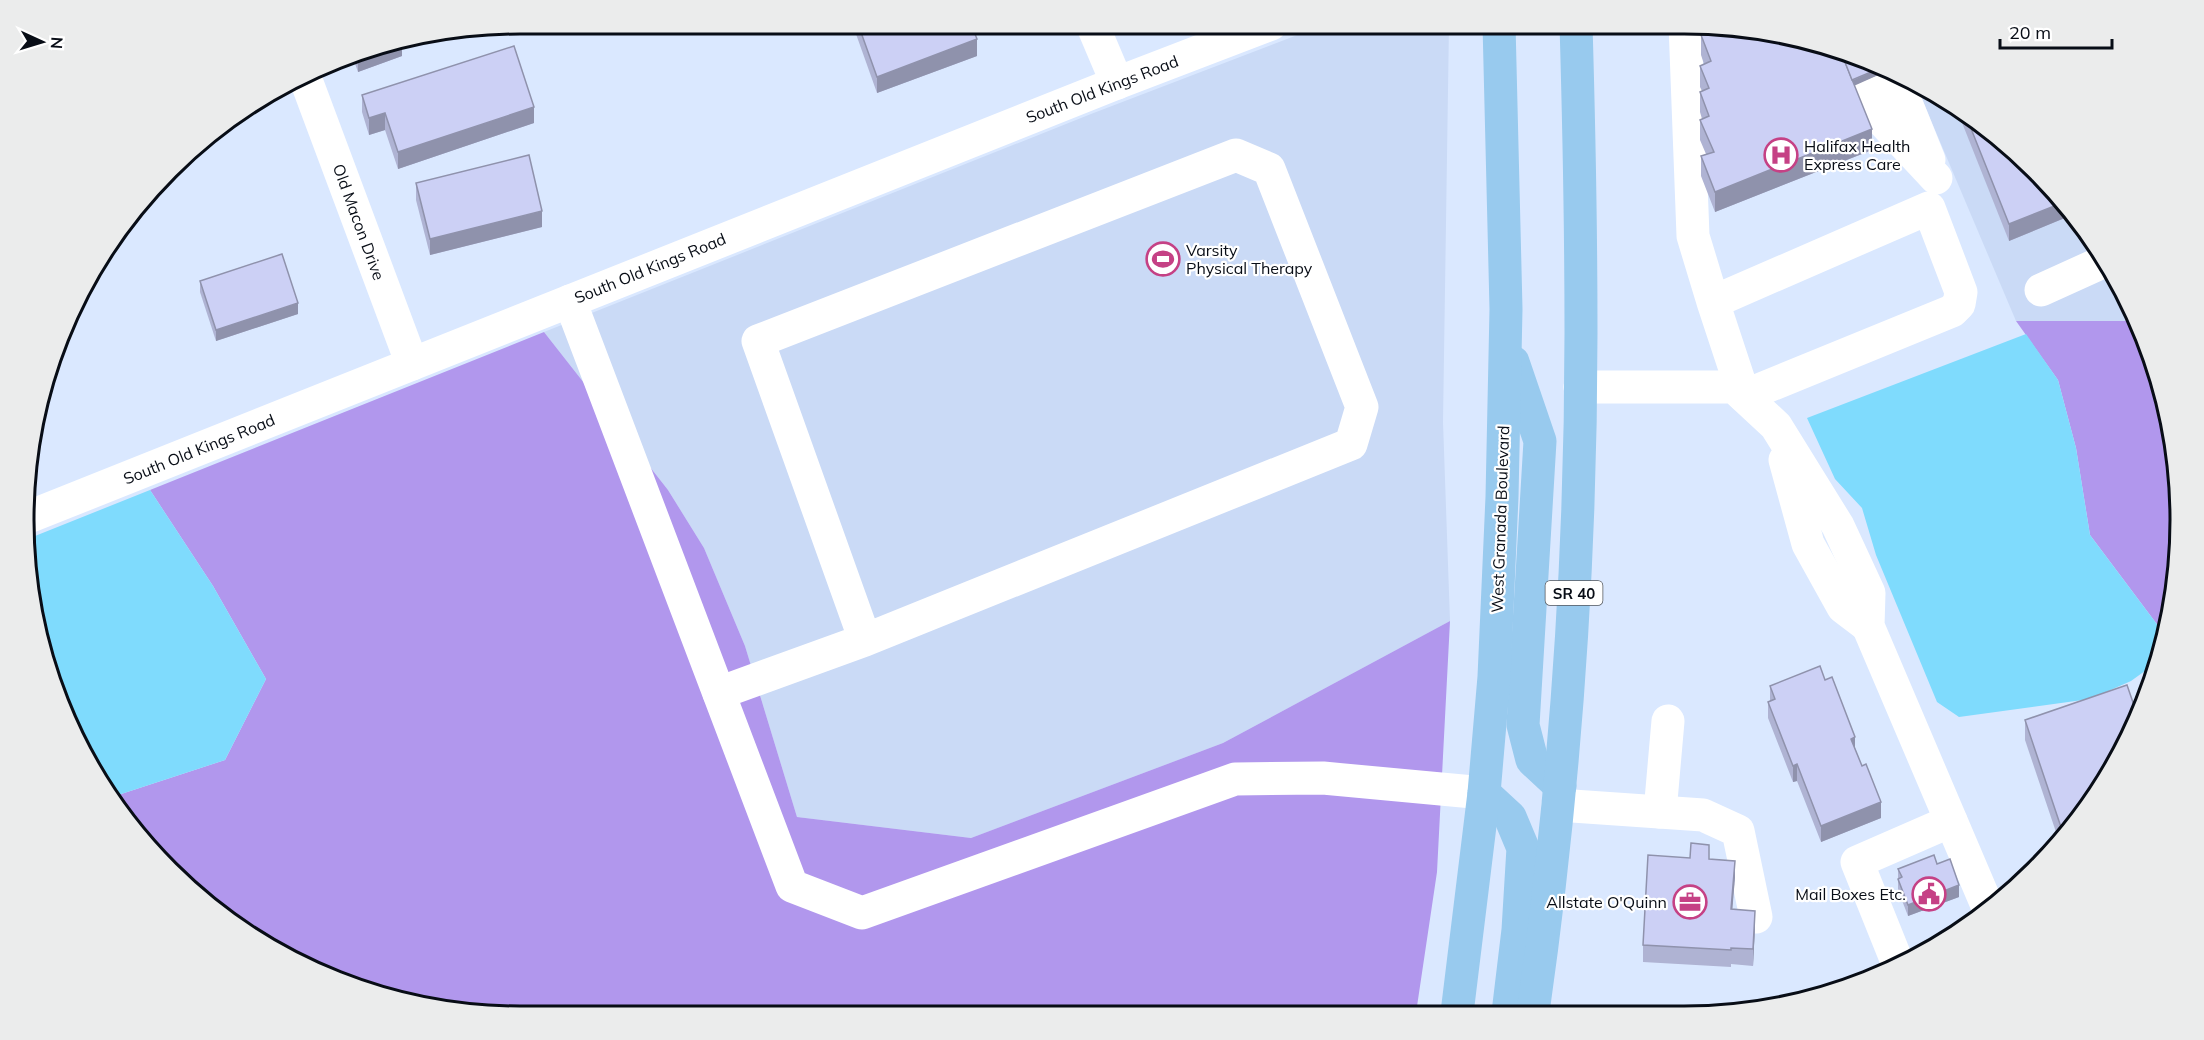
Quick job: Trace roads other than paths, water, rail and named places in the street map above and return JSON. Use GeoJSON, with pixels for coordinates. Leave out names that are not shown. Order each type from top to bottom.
{"type":"FeatureCollection","features":[{"type":"Feature","properties":{"kind":"main road","name":"West Granada Boulevard"},"geometry":{"type":"LineString","coordinates":[[1458,1006],[1484,793],[1494,666],[1502,497],[1505,341],[1503,123],[1499,34]]}},
{"type":"Feature","properties":{"kind":"main road"},"geometry":{"type":"LineString","coordinates":[[1559,34],[1577,80]]}},
{"type":"Feature","properties":{"kind":"main road","name":"SR 40"},"geometry":{"type":"LineString","coordinates":[[1534,1006],[1559,795],[1573,619],[1581,335],[1576,34]]}},
{"type":"Feature","properties":{"kind":"main road"},"geometry":{"type":"LineString","coordinates":[[1505,341],[1540,441],[1523,725],[1532,760],[1559,795]]}},
{"type":"Feature","properties":{"kind":"main road"},"geometry":{"type":"LineString","coordinates":[[1484,793],[1510,817],[1523,848],[1518,930],[1509,1006]]}},
{"type":"Feature","properties":{"kind":"street"},"geometry":{"type":"LineString","coordinates":[[1096,34],[1117,82]]}},
{"type":"Feature","properties":{"kind":"street","name":"South Old Kings Road"},"geometry":{"type":"LineString","coordinates":[[34,515],[1117,82],[1244,34]]}},
{"type":"Feature","properties":{"kind":"street"},"geometry":{"type":"LineString","coordinates":[[1685,34],[1693,236],[1744,396]]}},
{"type":"Feature","properties":{"kind":"street"},"geometry":{"type":"LineString","coordinates":[[1858,67],[1879,117],[1933,193]]}},
{"type":"Feature","properties":{"kind":"street","name":"Old Macon Drive"},"geometry":{"type":"LineString","coordinates":[[307,84],[412,364]]}},
{"type":"Feature","properties":{"kind":"street"},"geometry":{"type":"LineString","coordinates":[[1744,396],[1952,311],[1959,304],[1961,292],[1933,193],[1898,84]]}},
{"type":"Feature","properties":{"kind":"street"},"geometry":{"type":"LineString","coordinates":[[719,693],[865,640],[1351,444],[1362,407],[1269,169],[1236,156],[758,341],[865,640]]}},
{"type":"Feature","properties":{"kind":"street"},"geometry":{"type":"LineString","coordinates":[[1713,302],[1933,193]]}},
{"type":"Feature","properties":{"kind":"street"},"geometry":{"type":"LineString","coordinates":[[2040,290],[2097,265]]}},
{"type":"Feature","properties":{"kind":"street"},"geometry":{"type":"LineString","coordinates":[[570,301],[792,886],[862,913],[1235,779],[1323,778],[1484,793]]}},
{"type":"Feature","properties":{"kind":"street"},"geometry":{"type":"LineString","coordinates":[[1580,387],[1734,387],[1776,426],[1808,544],[1843,607],[1868,626],[1985,901]]}},
{"type":"Feature","properties":{"kind":"street"},"geometry":{"type":"LineString","coordinates":[[1660,812],[1668,721]]}},
{"type":"Feature","properties":{"kind":"street"},"geometry":{"type":"LineString","coordinates":[[1559,795],[1660,812],[1703,815],[1738,831],[1755,916]]}},
{"type":"Feature","properties":{"kind":"street"},"geometry":{"type":"LineString","coordinates":[[1895,957],[1857,862],[1951,821]]}},
{"type":"Feature","properties":{"kind":"water"},"geometry":{"type":"Polygon","coordinates":[[[2026,334],[2058,380],[2076,448],[2090,535],[2158,625],[2146,670],[2131,681],[2090,699],[1959,717],[1937,702],[1876,555],[1862,508],[1835,479],[1807,418],[2026,334]]]}},
{"type":"Feature","properties":{"kind":"water"},"geometry":{"type":"Polygon","coordinates":[[[150,490],[213,586],[266,679],[225,760],[119,795],[85,735],[60,676],[44,615],[35,536],[150,490]]]}},
{"type":"Feature","properties":{"kind":"place","name":"Halifax Health Express Care"},"geometry":{"type":"Point","coordinates":[1781,155]}},
{"type":"Feature","properties":{"kind":"place","name":"Varsity Physical Therapy"},"geometry":{"type":"Point","coordinates":[1163,259]}},
{"type":"Feature","properties":{"kind":"place","name":"Mail Boxes Etc."},"geometry":{"type":"Point","coordinates":[1929,894]}},
{"type":"Feature","properties":{"kind":"place","name":"Allstate O'Quinn"},"geometry":{"type":"Point","coordinates":[1690,902]}}]}
